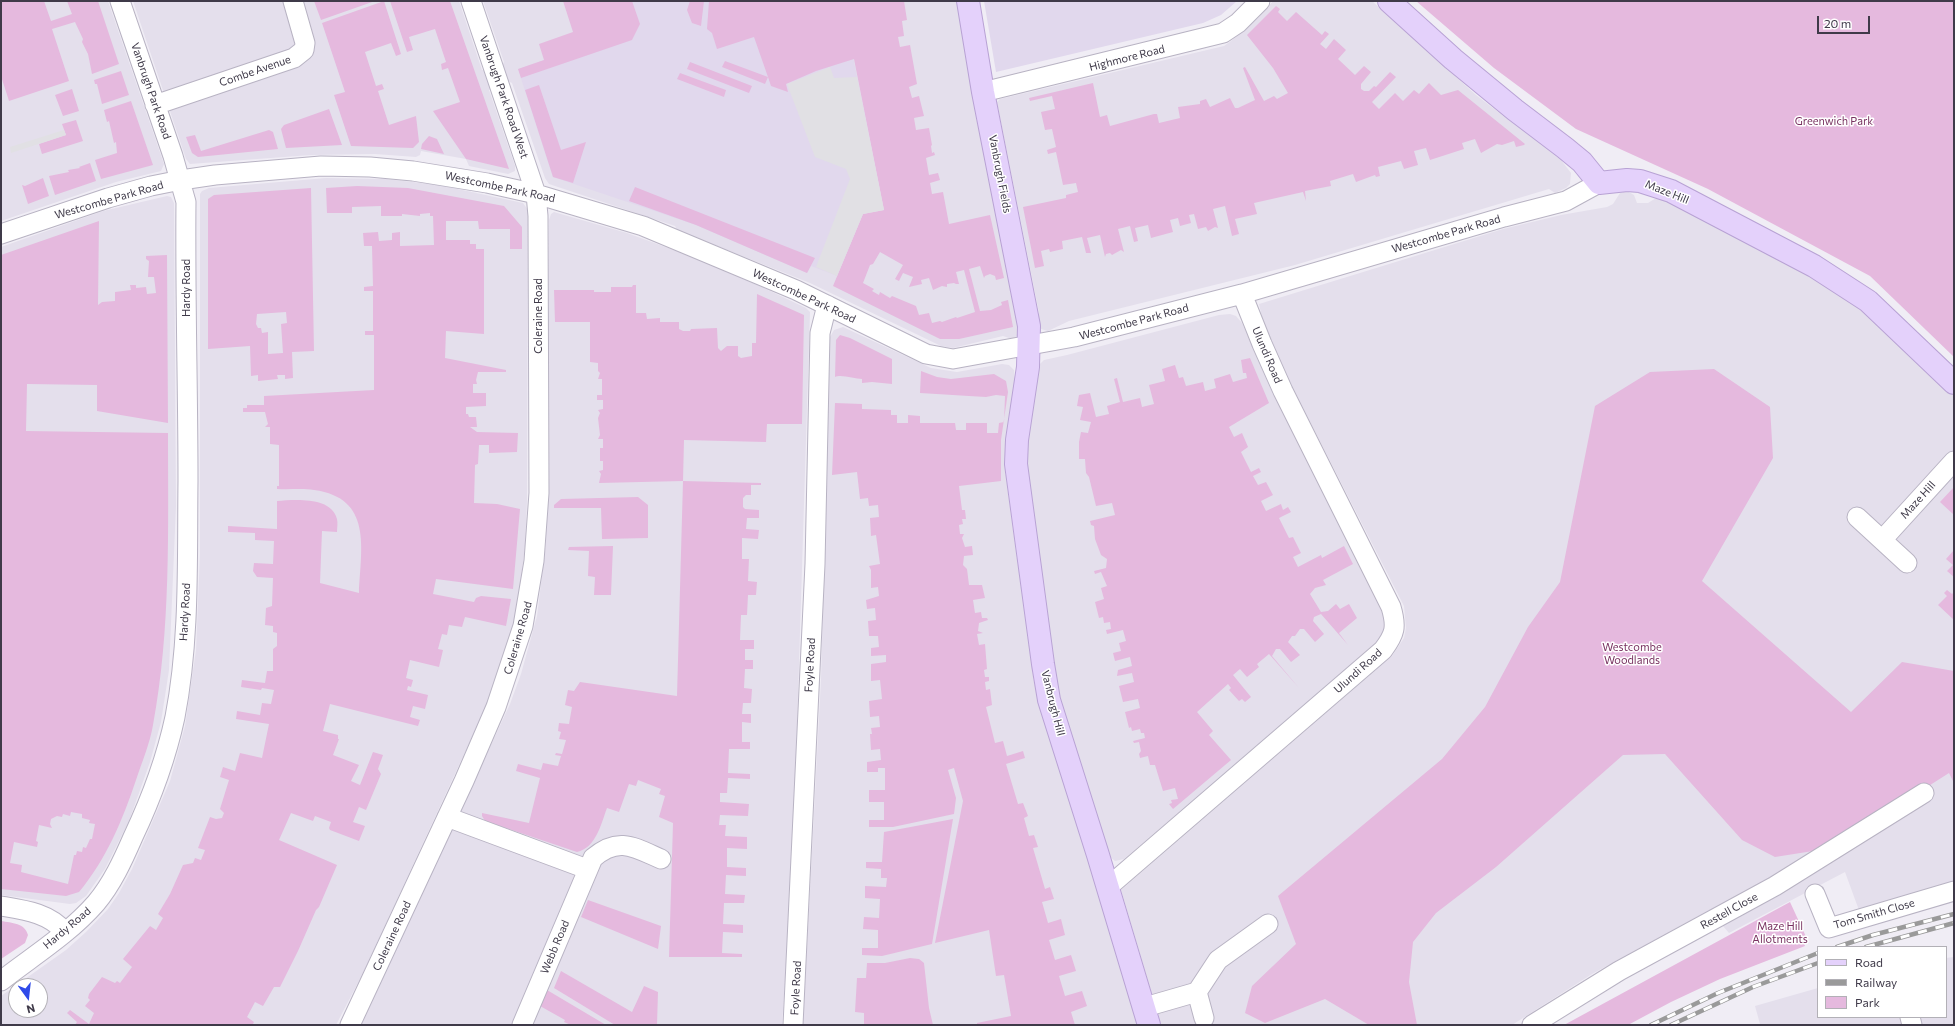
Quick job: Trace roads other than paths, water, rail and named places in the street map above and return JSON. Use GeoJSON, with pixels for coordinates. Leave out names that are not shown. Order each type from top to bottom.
{"type":"FeatureCollection","features":[{"type":"Feature","properties":{"kind":"street","name":"Vanbrugh Park Road"},"geometry":{"type":"LineString","coordinates":[[120,1],[181,180]]}},
{"type":"Feature","properties":{"kind":"street","name":"Combe Avenue"},"geometry":{"type":"LineString","coordinates":[[155,105],[300,55],[305,43],[293,1]]}},
{"type":"Feature","properties":{"kind":"street","name":"Vanbrugh Park Road West"},"geometry":{"type":"LineString","coordinates":[[471,1],[536,194]]}},
{"type":"Feature","properties":{"kind":"street","name":"Vanbrugh Fields"},"geometry":{"type":"LineString","coordinates":[[968,1],[983,92],[1029,326],[1028,347]]}},
{"type":"Feature","properties":{"kind":"street","name":"Highmore Road"},"geometry":{"type":"LineString","coordinates":[[983,92],[1223,33],[1238,23],[1260,1]]}},
{"type":"Feature","properties":{"kind":"street"},"geometry":{"type":"LineString","coordinates":[[1389,1],[1478,79],[1571,152],[1582,162],[1598,183]]}},
{"type":"Feature","properties":{"kind":"street","name":"Westcombe Park Road"},"geometry":{"type":"LineString","coordinates":[[1,234],[108,198],[151,186],[181,180],[300,168],[370,167],[453,177],[536,194],[643,226],[796,290],[926,354],[941,358],[953,359],[968,358],[1074,337],[1242,294],[1504,217],[1566,201],[1598,183]]}},
{"type":"Feature","properties":{"kind":"street","name":"Hardy Road"},"geometry":{"type":"LineString","coordinates":[[1,980],[65,932],[97,902],[110,884],[147,807],[162,764],[174,719],[180,687],[184,650],[188,556],[186,202],[181,180]]}},
{"type":"Feature","properties":{"kind":"street","name":"Maze Hill"},"geometry":{"type":"LineString","coordinates":[[1598,183],[1627,180],[1640,181],[1672,191],[1814,266],[1868,301],[1954,383]]}},
{"type":"Feature","properties":{"kind":"street","name":"Coleraine Road"},"geometry":{"type":"LineString","coordinates":[[350,1025],[447,817],[496,707],[517,650],[529,597],[534,561],[539,493],[538,216],[536,194]]}},
{"type":"Feature","properties":{"kind":"street","name":"Ulundi Road"},"geometry":{"type":"LineString","coordinates":[[1108,887],[1383,650],[1393,637],[1395,622],[1391,607],[1283,391],[1242,294]]}},
{"type":"Feature","properties":{"kind":"street","name":"Foyle Road"},"geometry":{"type":"LineString","coordinates":[[793,1025],[815,564],[820,333],[827,305]]}},
{"type":"Feature","properties":{"kind":"street","name":"Vanbrugh Hill"},"geometry":{"type":"LineString","coordinates":[[1028,347],[1025,394],[1017,440],[1016,464],[1049,700],[1147,1016]]}},
{"type":"Feature","properties":{"kind":"street","name":"Maze Hill"},"geometry":{"type":"LineString","coordinates":[[1882,540],[1954,461]]}},
{"type":"Feature","properties":{"kind":"street"},"geometry":{"type":"LineString","coordinates":[[1857,517],[1907,563]]}},
{"type":"Feature","properties":{"kind":"street","name":"Restell Close"},"geometry":{"type":"LineString","coordinates":[[1532,1025],[1619,971],[1775,886],[1924,793]]}},
{"type":"Feature","properties":{"kind":"street"},"geometry":{"type":"LineString","coordinates":[[447,817],[587,869]]}},
{"type":"Feature","properties":{"kind":"street","name":"Webb Road"},"geometry":{"type":"LineString","coordinates":[[522,1025],[587,869],[593,858],[602,850],[620,844],[629,846],[661,859]]}},
{"type":"Feature","properties":{"kind":"street","name":"Tom Smith Close"},"geometry":{"type":"LineString","coordinates":[[1814,894],[1829,928],[1954,891]]}},
{"type":"Feature","properties":{"kind":"street"},"geometry":{"type":"LineString","coordinates":[[1,906],[41,916],[57,923],[65,932]]}},
{"type":"Feature","properties":{"kind":"street"},"geometry":{"type":"LineString","coordinates":[[1147,1016],[1197,992],[1218,960],[1268,924]]}},
{"type":"Feature","properties":{"kind":"street"},"geometry":{"type":"LineString","coordinates":[[1197,992],[1204,1018]]}},
{"type":"Feature","properties":{"kind":"railway"},"geometry":{"type":"LineString","coordinates":[[1840,946],[1873,935],[1954,914]]}},
{"type":"Feature","properties":{"kind":"railway"},"geometry":{"type":"LineString","coordinates":[[1870,946],[1954,923]]}},
{"type":"Feature","properties":{"kind":"railway"},"geometry":{"type":"LineString","coordinates":[[1651,1025],[1718,993],[1817,953]]}},
{"type":"Feature","properties":{"kind":"railway"},"geometry":{"type":"LineString","coordinates":[[1671,1025],[1753,987],[1817,963]]}},
{"type":"Feature","properties":{"kind":"park label","name":"Greenwich Park"},"geometry":{"type":"Point","coordinates":[1834,121]}},
{"type":"Feature","properties":{"kind":"park label","name":"Westcombe Woodlands"},"geometry":{"type":"Point","coordinates":[1632,653]}},
{"type":"Feature","properties":{"kind":"park label","name":"Maze Hill Allotments"},"geometry":{"type":"Point","coordinates":[1780,932]}}]}
